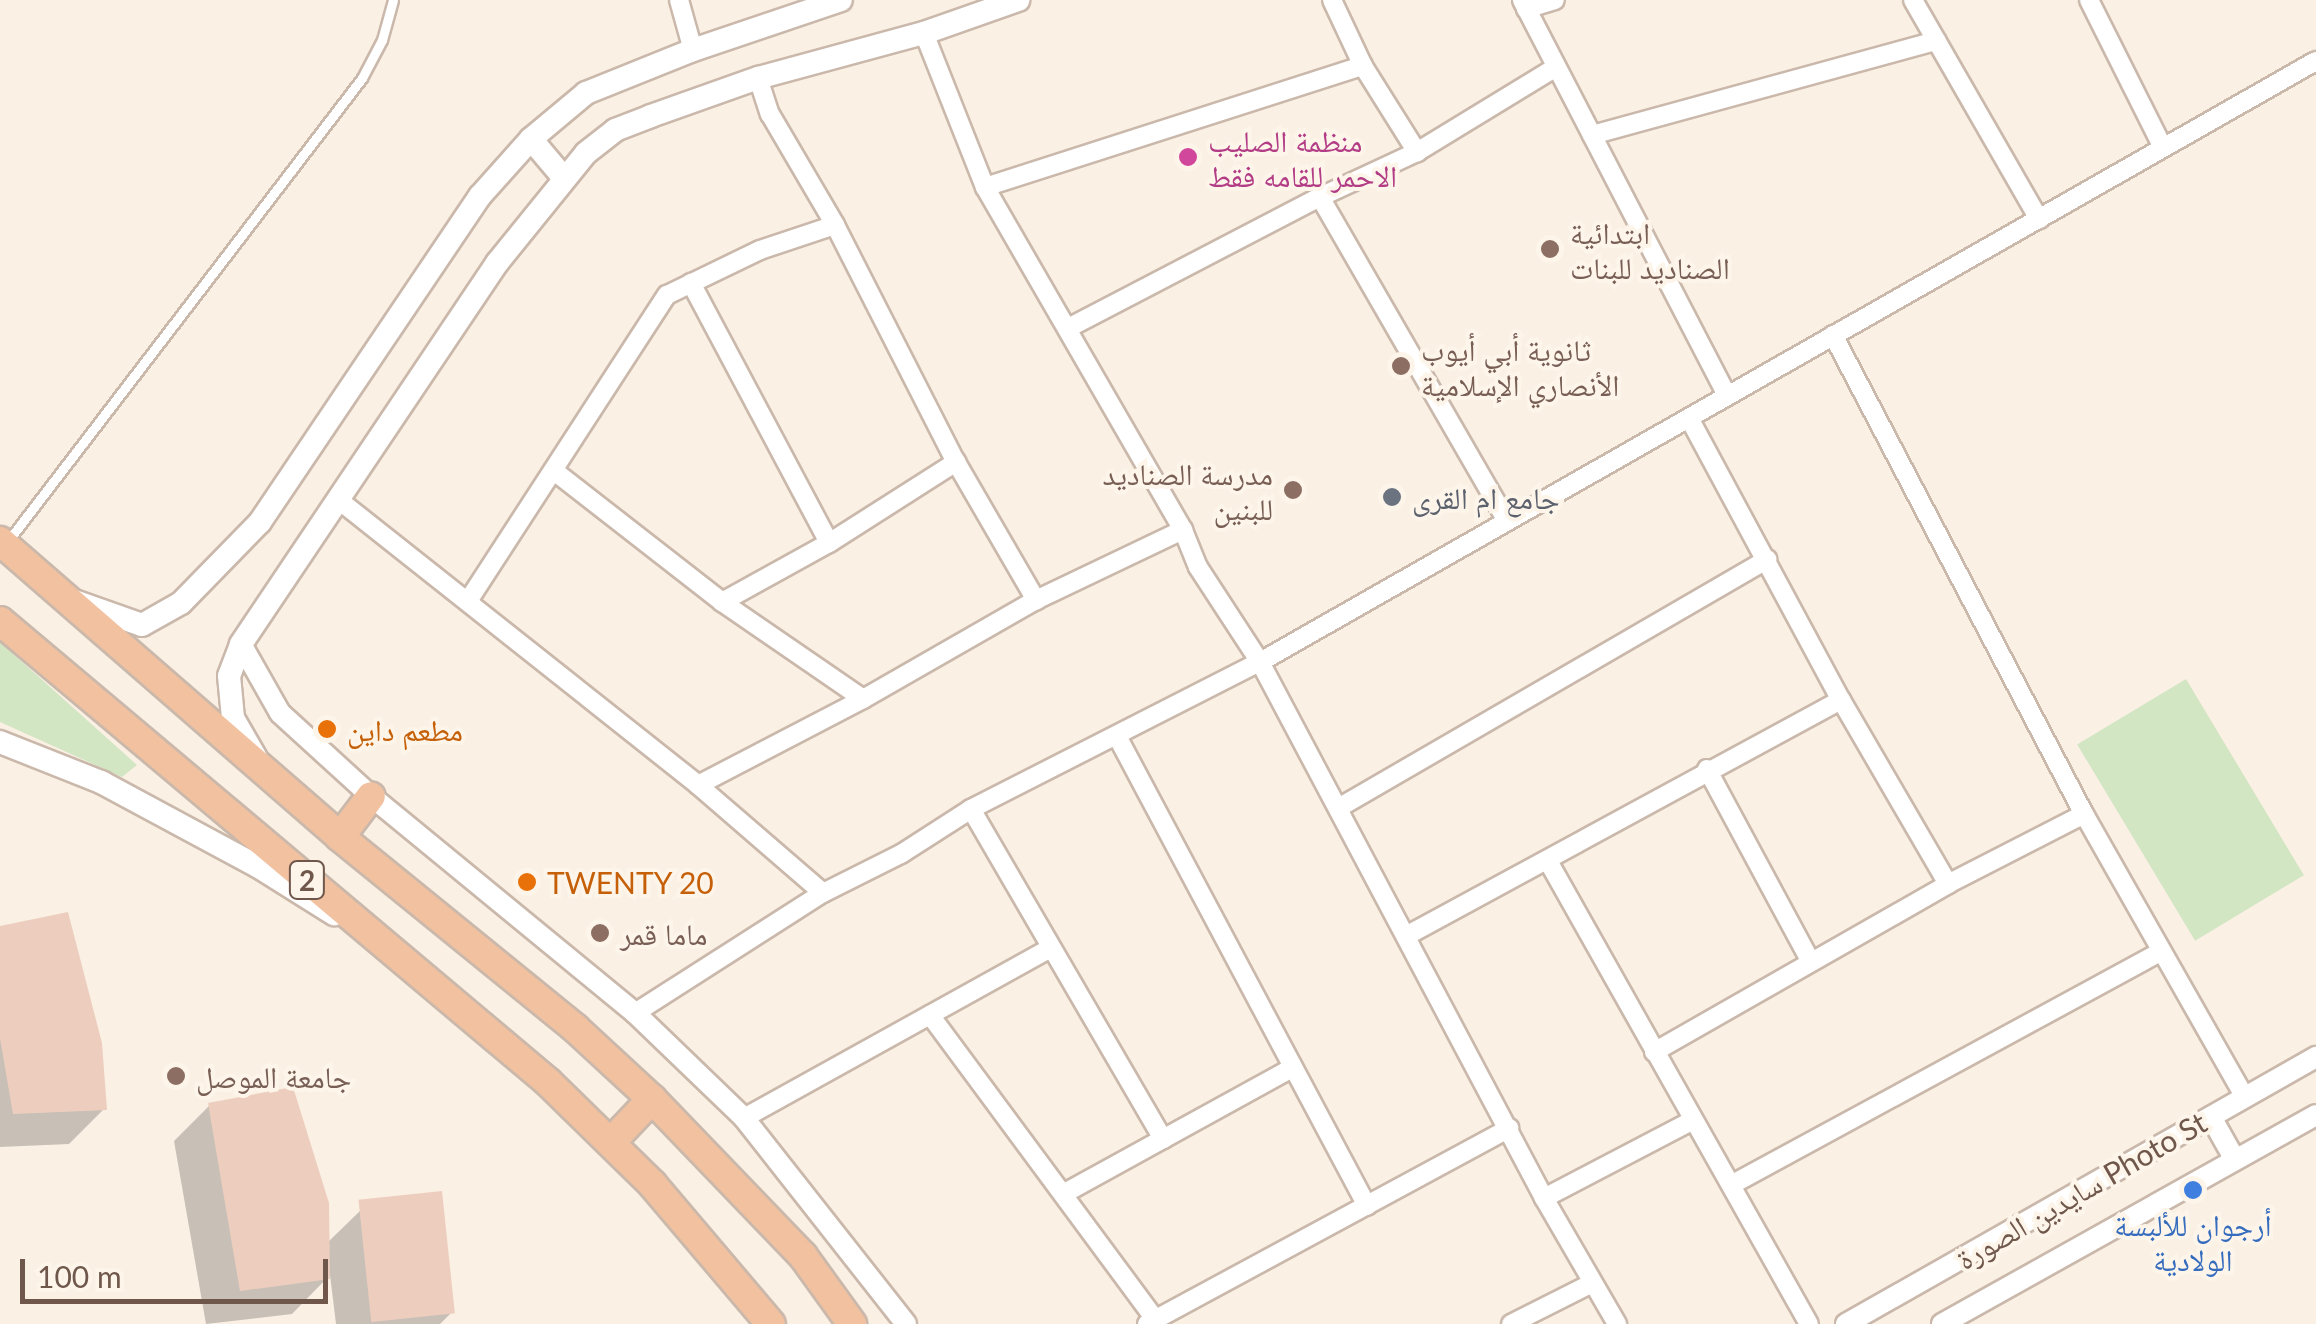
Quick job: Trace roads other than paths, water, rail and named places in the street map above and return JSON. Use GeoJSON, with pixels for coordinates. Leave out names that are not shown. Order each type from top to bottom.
{"type":"FeatureCollection","features":[{"type":"Feature","properties":{"kind":"highway","name":"2"},"geometry":{"type":"LineString","coordinates":[[2,543],[340,837],[574,1028],[652,1099],[804,1256],[852,1324]]}},
{"type":"Feature","properties":{"kind":"highway","name":"2"},"geometry":{"type":"LineString","coordinates":[[0,620],[548,1082],[612,1141],[772,1324]]}},
{"type":"Feature","properties":{"kind":"highway"},"geometry":{"type":"LineString","coordinates":[[340,837],[371,796]]}},
{"type":"Feature","properties":{"kind":"highway"},"geometry":{"type":"LineString","coordinates":[[612,1141],[652,1099]]}},
{"type":"Feature","properties":{"kind":"main road"},"geometry":{"type":"LineString","coordinates":[[67,598],[142,625],[181,603],[260,522],[480,196],[530,140],[586,93],[693,50],[841,0]]}},
{"type":"Feature","properties":{"kind":"main road"},"geometry":{"type":"LineString","coordinates":[[263,770],[234,718],[230,676],[241,644],[497,263],[563,177],[615,130],[758,78],[924,32],[1018,0]]}},
{"type":"Feature","properties":{"kind":"main road"},"geometry":{"type":"LineString","coordinates":[[530,140],[563,177]]}},
{"type":"Feature","properties":{"kind":"main road"},"geometry":{"type":"LineString","coordinates":[[0,742],[102,782],[183,825],[386,948]]}},
{"type":"Feature","properties":{"kind":"street"},"geometry":{"type":"LineString","coordinates":[[679,0],[693,50]]}},
{"type":"Feature","properties":{"kind":"street"},"geometry":{"type":"LineString","coordinates":[[1332,0],[1364,66],[1417,152]]}},
{"type":"Feature","properties":{"kind":"street"},"geometry":{"type":"LineString","coordinates":[[1555,0],[1524,4],[1727,396]]}},
{"type":"Feature","properties":{"kind":"street"},"geometry":{"type":"LineString","coordinates":[[1913,0],[2039,218]]}},
{"type":"Feature","properties":{"kind":"street"},"geometry":{"type":"LineString","coordinates":[[2090,0],[2163,148]]}},
{"type":"Feature","properties":{"kind":"street"},"geometry":{"type":"LineString","coordinates":[[924,32],[985,187],[1183,530],[1198,567],[1260,662],[1544,1198],[1617,1324]]}},
{"type":"Feature","properties":{"kind":"street"},"geometry":{"type":"LineString","coordinates":[[1592,135],[1936,41]]}},
{"type":"Feature","properties":{"kind":"street"},"geometry":{"type":"LineString","coordinates":[[634,1013],[823,893],[901,854],[971,809],[1118,738],[1260,662],[2316,61]]}},
{"type":"Feature","properties":{"kind":"street"},"geometry":{"type":"LineString","coordinates":[[985,187],[1364,66]]}},
{"type":"Feature","properties":{"kind":"street"},"geometry":{"type":"LineString","coordinates":[[1068,328],[1320,197],[1417,152],[1556,67]]}},
{"type":"Feature","properties":{"kind":"street"},"geometry":{"type":"LineString","coordinates":[[758,78],[770,114],[835,225],[956,462],[1036,600]]}},
{"type":"Feature","properties":{"kind":"street"},"geometry":{"type":"LineString","coordinates":[[1320,197],[1507,521]]}},
{"type":"Feature","properties":{"kind":"street"},"geometry":{"type":"LineString","coordinates":[[468,601],[667,295],[760,250],[835,225]]}},
{"type":"Feature","properties":{"kind":"street"},"geometry":{"type":"LineString","coordinates":[[691,284],[829,543]]}},
{"type":"Feature","properties":{"kind":"street"},"geometry":{"type":"LineString","coordinates":[[1834,336],[2084,814],[2245,1097]]}},
{"type":"Feature","properties":{"kind":"street"},"geometry":{"type":"LineString","coordinates":[[1689,418],[1841,700],[1948,884]]}},
{"type":"Feature","properties":{"kind":"street"},"geometry":{"type":"LineString","coordinates":[[722,602],[829,543],[956,462]]}},
{"type":"Feature","properties":{"kind":"street"},"geometry":{"type":"LineString","coordinates":[[554,470],[722,602],[863,699]]}},
{"type":"Feature","properties":{"kind":"street"},"geometry":{"type":"LineString","coordinates":[[340,500],[392,546],[468,601],[698,784],[823,893]]}},
{"type":"Feature","properties":{"kind":"street"},"geometry":{"type":"LineString","coordinates":[[698,784],[863,699],[1036,600],[1183,530]]}},
{"type":"Feature","properties":{"kind":"street"},"geometry":{"type":"LineString","coordinates":[[1340,808],[1767,558]]}},
{"type":"Feature","properties":{"kind":"street"},"geometry":{"type":"LineString","coordinates":[[241,644],[280,713],[371,796],[634,1013],[744,1118],[906,1324]]}},
{"type":"Feature","properties":{"kind":"street"},"geometry":{"type":"LineString","coordinates":[[1406,936],[1548,861],[1707,769],[1841,700]]}},
{"type":"Feature","properties":{"kind":"street"},"geometry":{"type":"LineString","coordinates":[[1118,738],[1290,1069],[1366,1206]]}},
{"type":"Feature","properties":{"kind":"street"},"geometry":{"type":"LineString","coordinates":[[1707,769],[1811,962]]}},
{"type":"Feature","properties":{"kind":"street"},"geometry":{"type":"LineString","coordinates":[[971,809],[1163,1139]]}},
{"type":"Feature","properties":{"kind":"street"},"geometry":{"type":"LineString","coordinates":[[1654,1052],[1948,884],[2084,814]]}},
{"type":"Feature","properties":{"kind":"street"},"geometry":{"type":"LineString","coordinates":[[1548,861],[1810,1324]]}},
{"type":"Feature","properties":{"kind":"street"},"geometry":{"type":"LineString","coordinates":[[744,1118],[1050,949]]}},
{"type":"Feature","properties":{"kind":"street"},"geometry":{"type":"LineString","coordinates":[[1731,1185],[2162,951]]}},
{"type":"Feature","properties":{"kind":"street"},"geometry":{"type":"LineString","coordinates":[[930,1014],[1063,1194],[1151,1322],[1509,1128]]}},
{"type":"Feature","properties":{"kind":"street","name":"سايدين الصورة Photo St"},"geometry":{"type":"LineString","coordinates":[[1846,1324],[2316,1056]]}},
{"type":"Feature","properties":{"kind":"street"},"geometry":{"type":"LineString","coordinates":[[1063,1194],[1290,1069]]}},
{"type":"Feature","properties":{"kind":"street","name":"سايدين الصورة Photo St"},"geometry":{"type":"LineString","coordinates":[[1942,1324],[2316,1115]]}},
{"type":"Feature","properties":{"kind":"street"},"geometry":{"type":"LineString","coordinates":[[2211,1117],[2234,1158]]}},
{"type":"Feature","properties":{"kind":"street"},"geometry":{"type":"LineString","coordinates":[[1544,1198],[1692,1121]]}},
{"type":"Feature","properties":{"kind":"street"},"geometry":{"type":"LineString","coordinates":[[1511,1324],[1592,1283]]}},
{"type":"Feature","properties":{"kind":"lane"},"geometry":{"type":"LineString","coordinates":[[2,543],[362,78],[382,40],[394,0]]}},
{"type":"Feature","properties":{"kind":"place","name":"منظمة الصليب الاحمر للقامه فقط"},"geometry":{"type":"Point","coordinates":[1188,157]}},
{"type":"Feature","properties":{"kind":"place","name":"ابتدائية الصناديد للبنات"},"geometry":{"type":"Point","coordinates":[1550,249]}},
{"type":"Feature","properties":{"kind":"place","name":"ثانوية أبي أيوب الأنصاري الإسلامية"},"geometry":{"type":"Point","coordinates":[1401,366]}},
{"type":"Feature","properties":{"kind":"place","name":"مدرسة الصناديد للبنين"},"geometry":{"type":"Point","coordinates":[1293,490]}},
{"type":"Feature","properties":{"kind":"place","name":"جامع ام القرى"},"geometry":{"type":"Point","coordinates":[1392,497]}},
{"type":"Feature","properties":{"kind":"place","name":"مطعم داين"},"geometry":{"type":"Point","coordinates":[327,729]}},
{"type":"Feature","properties":{"kind":"place","name":"TWENTY 20"},"geometry":{"type":"Point","coordinates":[527,882]}},
{"type":"Feature","properties":{"kind":"place","name":"ماما قمر"},"geometry":{"type":"Point","coordinates":[600,933]}},
{"type":"Feature","properties":{"kind":"place","name":"جامعة الموصل"},"geometry":{"type":"Point","coordinates":[176,1076]}},
{"type":"Feature","properties":{"kind":"place","name":"أرجوان للألبسة الولادية"},"geometry":{"type":"Point","coordinates":[2193,1190]}}]}
